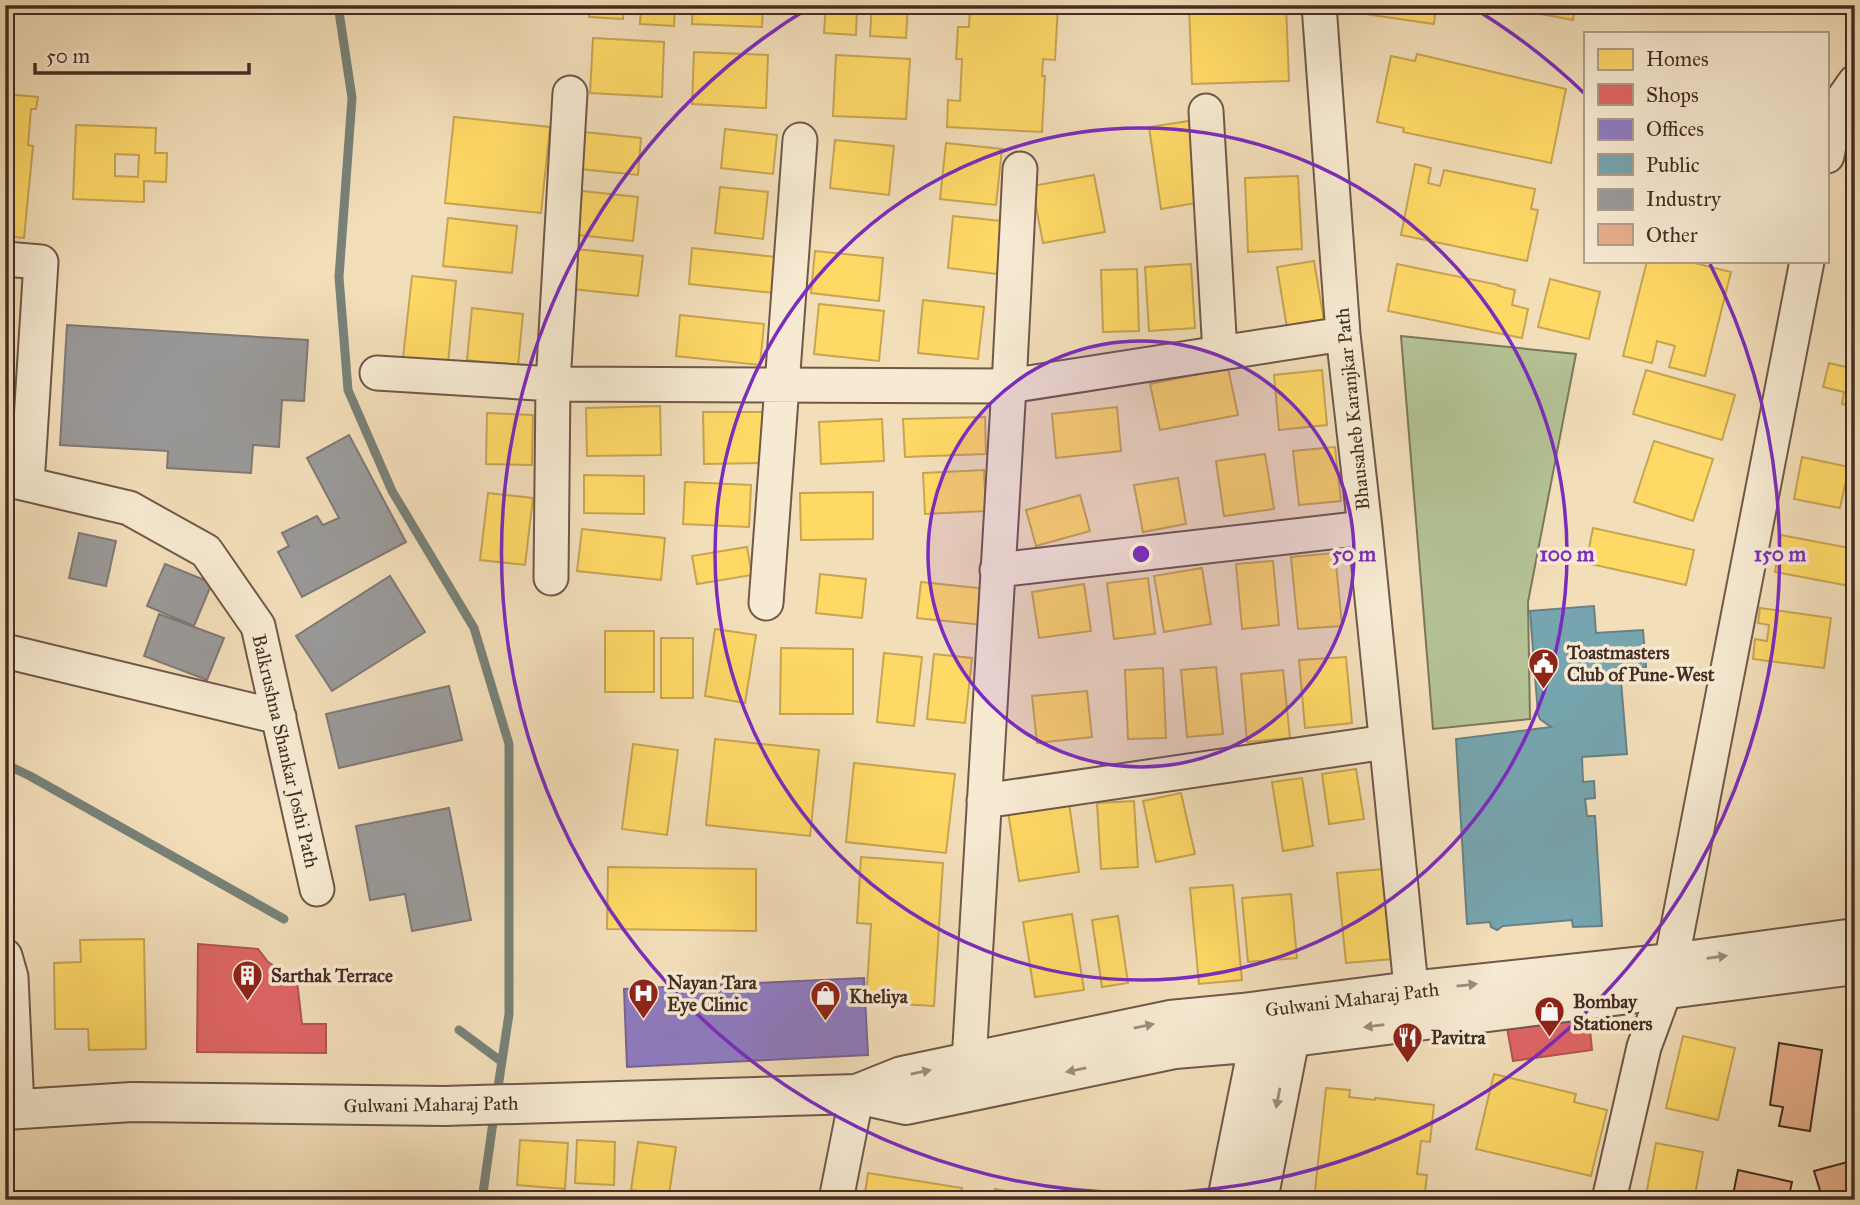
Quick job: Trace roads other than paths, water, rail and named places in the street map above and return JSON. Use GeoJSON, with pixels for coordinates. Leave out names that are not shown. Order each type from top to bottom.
{"type":"FeatureCollection","features":[{"type":"Feature","properties":{"kind":"street","name":"Bhausaheb Karanjkar Path"},"geometry":{"type":"LineString","coordinates":[[1319,5],[1343,334],[1412,1006]]}},
{"type":"Feature","properties":{"kind":"street"},"geometry":{"type":"LineString","coordinates":[[1828,151],[1836,109],[1855,82]]}},
{"type":"Feature","properties":{"kind":"street"},"geometry":{"type":"LineString","coordinates":[[551,578],[553,384],[570,93]]}},
{"type":"Feature","properties":{"kind":"street"},"geometry":{"type":"LineString","coordinates":[[1206,111],[1220,353]]}},
{"type":"Feature","properties":{"kind":"street"},"geometry":{"type":"LineString","coordinates":[[766,603],[800,139]]}},
{"type":"Feature","properties":{"kind":"street"},"geometry":{"type":"LineString","coordinates":[[969,1062],[1020,169]]}},
{"type":"Feature","properties":{"kind":"street"},"geometry":{"type":"LineString","coordinates":[[5,259],[41,262],[16,481]]}},
{"type":"Feature","properties":{"kind":"street"},"geometry":{"type":"LineString","coordinates":[[1609,1200],[1644,1047],[1668,977],[1807,262]]}},
{"type":"Feature","properties":{"kind":"street"},"geometry":{"type":"LineString","coordinates":[[377,373],[553,384],[1009,386],[1343,334]]}},
{"type":"Feature","properties":{"kind":"street","name":"Balkrushna Shankar Joshi Path"},"geometry":{"type":"LineString","coordinates":[[16,481],[129,508],[206,551],[258,626],[317,889]]}},
{"type":"Feature","properties":{"kind":"street"},"geometry":{"type":"LineString","coordinates":[[998,570],[1365,528]]}},
{"type":"Feature","properties":{"kind":"street"},"geometry":{"type":"LineString","coordinates":[[5,651],[279,717]]}},
{"type":"Feature","properties":{"kind":"street"},"geometry":{"type":"LineString","coordinates":[[984,801],[1386,743]]}},
{"type":"Feature","properties":{"kind":"street","name":"Gulwani Maharaj Path"},"geometry":{"type":"LineString","coordinates":[[1668,977],[1855,938]]}},
{"type":"Feature","properties":{"kind":"street"},"geometry":{"type":"LineString","coordinates":[[5,956],[11,977],[11,1109]]}},
{"type":"Feature","properties":{"kind":"street","name":"Gulwani Maharaj Path"},"geometry":{"type":"LineString","coordinates":[[11,1109],[132,1102],[444,1107],[857,1094],[906,1105],[1175,1049],[1275,1024],[1668,977],[1855,965]]}},
{"type":"Feature","properties":{"kind":"street","name":"Gulwani Maharaj Path"},"geometry":{"type":"LineString","coordinates":[[857,1094],[901,1076],[1170,1020],[1275,1024]]}},
{"type":"Feature","properties":{"kind":"street"},"geometry":{"type":"LineString","coordinates":[[1227,1200],[1275,1024]]}},
{"type":"Feature","properties":{"kind":"street"},"geometry":{"type":"LineString","coordinates":[[1258,1200],[1275,1024]]}},
{"type":"Feature","properties":{"kind":"street"},"geometry":{"type":"LineString","coordinates":[[836,1200],[857,1094]]}},
{"type":"Feature","properties":{"kind":"waterway"},"geometry":{"type":"LineString","coordinates":[[338,5],[352,98],[339,277],[348,390],[392,491],[474,628],[509,744],[509,1014],[497,1094]]}},
{"type":"Feature","properties":{"kind":"waterway"},"geometry":{"type":"LineString","coordinates":[[5,764],[284,919]]}},
{"type":"Feature","properties":{"kind":"waterway"},"geometry":{"type":"LineString","coordinates":[[459,1030],[502,1062]]}},
{"type":"Feature","properties":{"kind":"waterway"},"geometry":{"type":"LineString","coordinates":[[482,1200],[494,1115]]}},
{"type":"Feature","properties":{"kind":"place","name":"Toastmasters Club of Pune-West"},"geometry":{"type":"Point","coordinates":[1544,690]}},
{"type":"Feature","properties":{"kind":"place","name":"Sarthak Terrace"},"geometry":{"type":"Point","coordinates":[248,1002]}},
{"type":"Feature","properties":{"kind":"place","name":"Nayan Tara Eye Clinic"},"geometry":{"type":"Point","coordinates":[644,1020]}},
{"type":"Feature","properties":{"kind":"place","name":"Kheliya"},"geometry":{"type":"Point","coordinates":[826,1023]}},
{"type":"Feature","properties":{"kind":"place","name":"Bombay Stationers"},"geometry":{"type":"Point","coordinates":[1550,1039]}},
{"type":"Feature","properties":{"kind":"place","name":"Pavitra"},"geometry":{"type":"Point","coordinates":[1408,1064]}}]}
